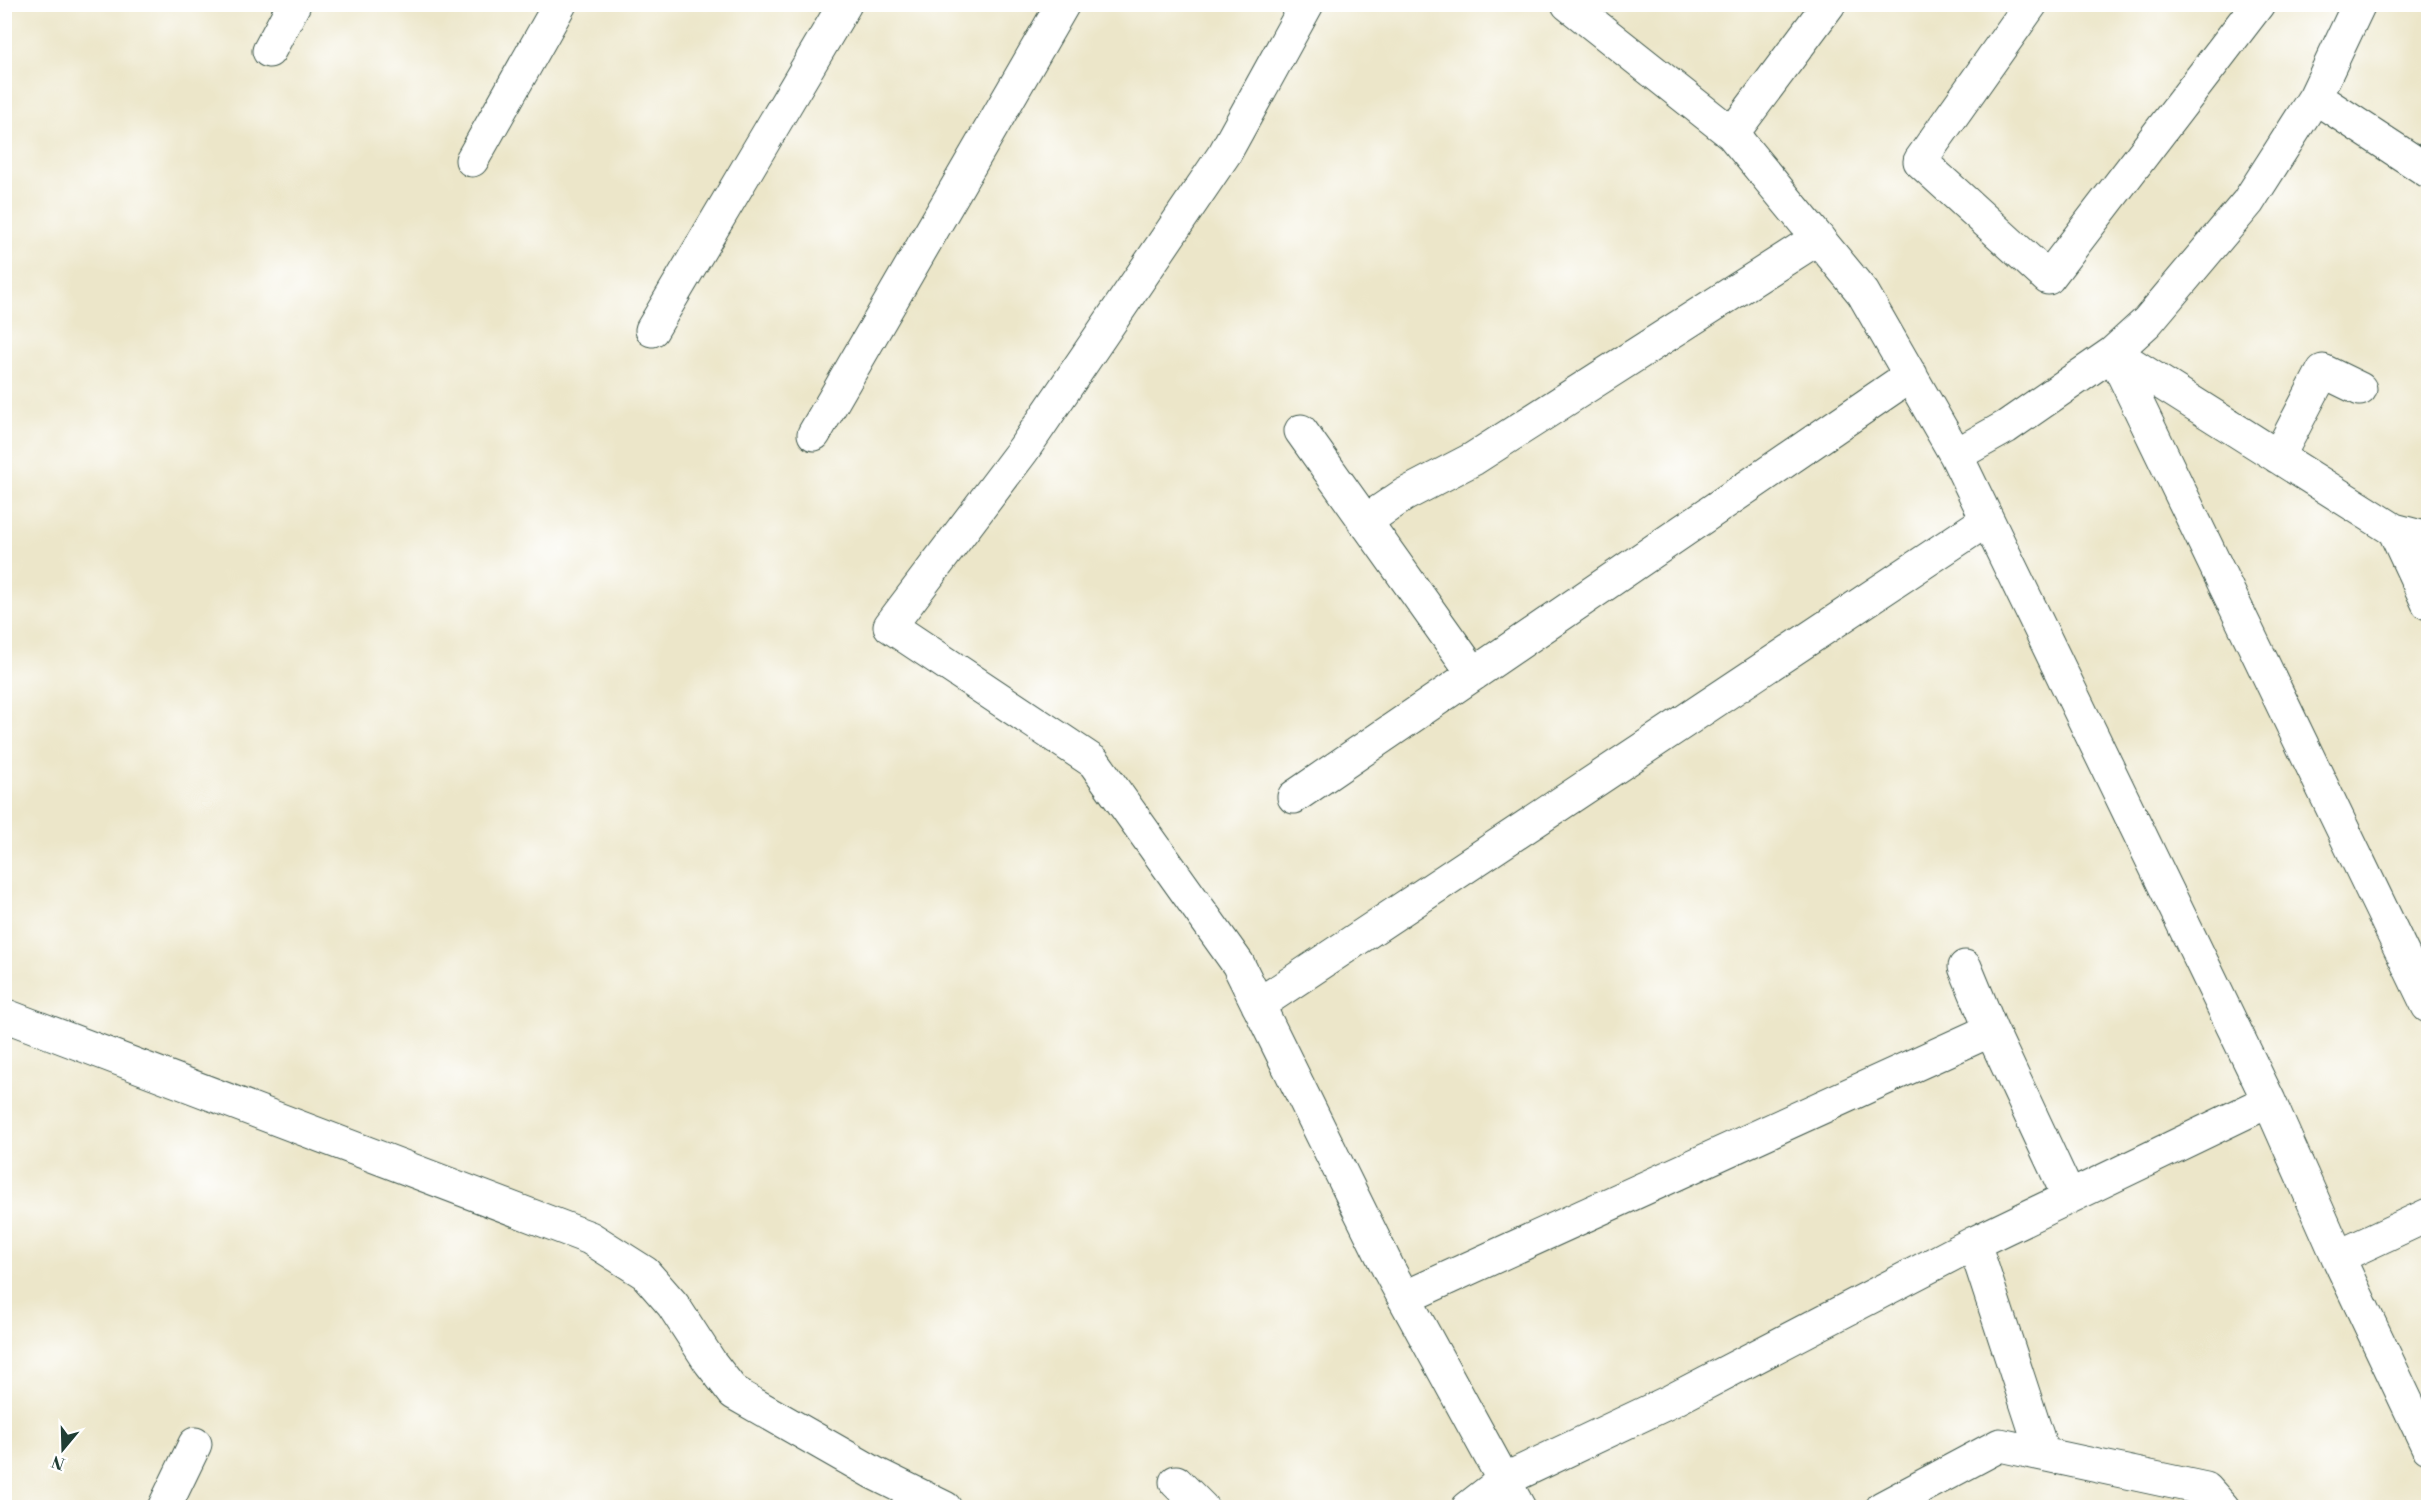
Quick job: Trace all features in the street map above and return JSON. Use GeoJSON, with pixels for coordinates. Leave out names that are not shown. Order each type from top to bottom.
{"type":"FeatureCollection","features":[{"type":"Feature","properties":{"kind":"street"},"geometry":{"type":"LineString","coordinates":[[269,51],[294,4]]}},
{"type":"Feature","properties":{"kind":"street"},"geometry":{"type":"LineString","coordinates":[[472,160],[560,4]]}},
{"type":"Feature","properties":{"kind":"street"},"geometry":{"type":"LineString","coordinates":[[652,330],[845,4]]}},
{"type":"Feature","properties":{"kind":"street"},"geometry":{"type":"LineString","coordinates":[[814,434],[1063,4]]}},
{"type":"Feature","properties":{"kind":"street"},"geometry":{"type":"LineString","coordinates":[[1307,4],[1225,153],[1023,450],[890,626],[1094,762],[1238,964],[1404,1298],[1511,1494]]}},
{"type":"Feature","properties":{"kind":"street"},"geometry":{"type":"LineString","coordinates":[[1568,4],[1732,134],[1863,293],[1956,455],[2269,1101],[2338,1257],[2428,1447]]}},
{"type":"Feature","properties":{"kind":"street"},"geometry":{"type":"LineString","coordinates":[[1732,134],[1829,4]]}},
{"type":"Feature","properties":{"kind":"street"},"geometry":{"type":"LineString","coordinates":[[2031,4],[1920,161],[2048,278],[2258,4]]}},
{"type":"Feature","properties":{"kind":"street"},"geometry":{"type":"LineString","coordinates":[[1956,455],[2006,427],[2113,353],[2147,322],[2247,202],[2315,97],[2359,4]]}},
{"type":"Feature","properties":{"kind":"street"},"geometry":{"type":"LineString","coordinates":[[2315,97],[2428,171]]}},
{"type":"Feature","properties":{"kind":"street"},"geometry":{"type":"LineString","coordinates":[[1364,522],[1404,495],[1473,459],[1818,238]]}},
{"type":"Feature","properties":{"kind":"street"},"geometry":{"type":"LineString","coordinates":[[2113,353],[2394,530],[2428,539]]}},
{"type":"Feature","properties":{"kind":"street"},"geometry":{"type":"LineString","coordinates":[[2113,353],[2428,1006]]}},
{"type":"Feature","properties":{"kind":"street"},"geometry":{"type":"LineString","coordinates":[[2278,457],[2323,371],[2361,389]]}},
{"type":"Feature","properties":{"kind":"street"},"geometry":{"type":"LineString","coordinates":[[1294,797],[1911,375]]}},
{"type":"Feature","properties":{"kind":"street"},"geometry":{"type":"LineString","coordinates":[[1301,430],[1364,522],[1474,674]]}},
{"type":"Feature","properties":{"kind":"street"},"geometry":{"type":"LineString","coordinates":[[1258,1005],[1986,520]]}},
{"type":"Feature","properties":{"kind":"street"},"geometry":{"type":"LineString","coordinates":[[2394,530],[2428,603]]}},
{"type":"Feature","properties":{"kind":"street"},"geometry":{"type":"LineString","coordinates":[[1965,967],[1991,1030],[2069,1197]]}},
{"type":"Feature","properties":{"kind":"street"},"geometry":{"type":"LineString","coordinates":[[4,1015],[590,1238],[645,1273],[673,1305],[710,1362],[734,1393],[874,1473],[945,1508]]}},
{"type":"Feature","properties":{"kind":"street"},"geometry":{"type":"LineString","coordinates":[[1404,1298],[1991,1030]]}},
{"type":"Feature","properties":{"kind":"street"},"geometry":{"type":"LineString","coordinates":[[1468,1508],[1511,1494],[1671,1401],[1974,1243],[2269,1101]]}},
{"type":"Feature","properties":{"kind":"street"},"geometry":{"type":"LineString","coordinates":[[2338,1257],[2428,1215]]}},
{"type":"Feature","properties":{"kind":"street"},"geometry":{"type":"LineString","coordinates":[[1974,1243],[2043,1454]]}},
{"type":"Feature","properties":{"kind":"street"},"geometry":{"type":"LineString","coordinates":[[164,1508],[195,1444]]}},
{"type":"Feature","properties":{"kind":"street"},"geometry":{"type":"LineString","coordinates":[[1882,1508],[2000,1445],[2206,1489],[2223,1508]]}},
{"type":"Feature","properties":{"kind":"street"},"geometry":{"type":"LineString","coordinates":[[1176,1482],[1202,1508]]}}]}
